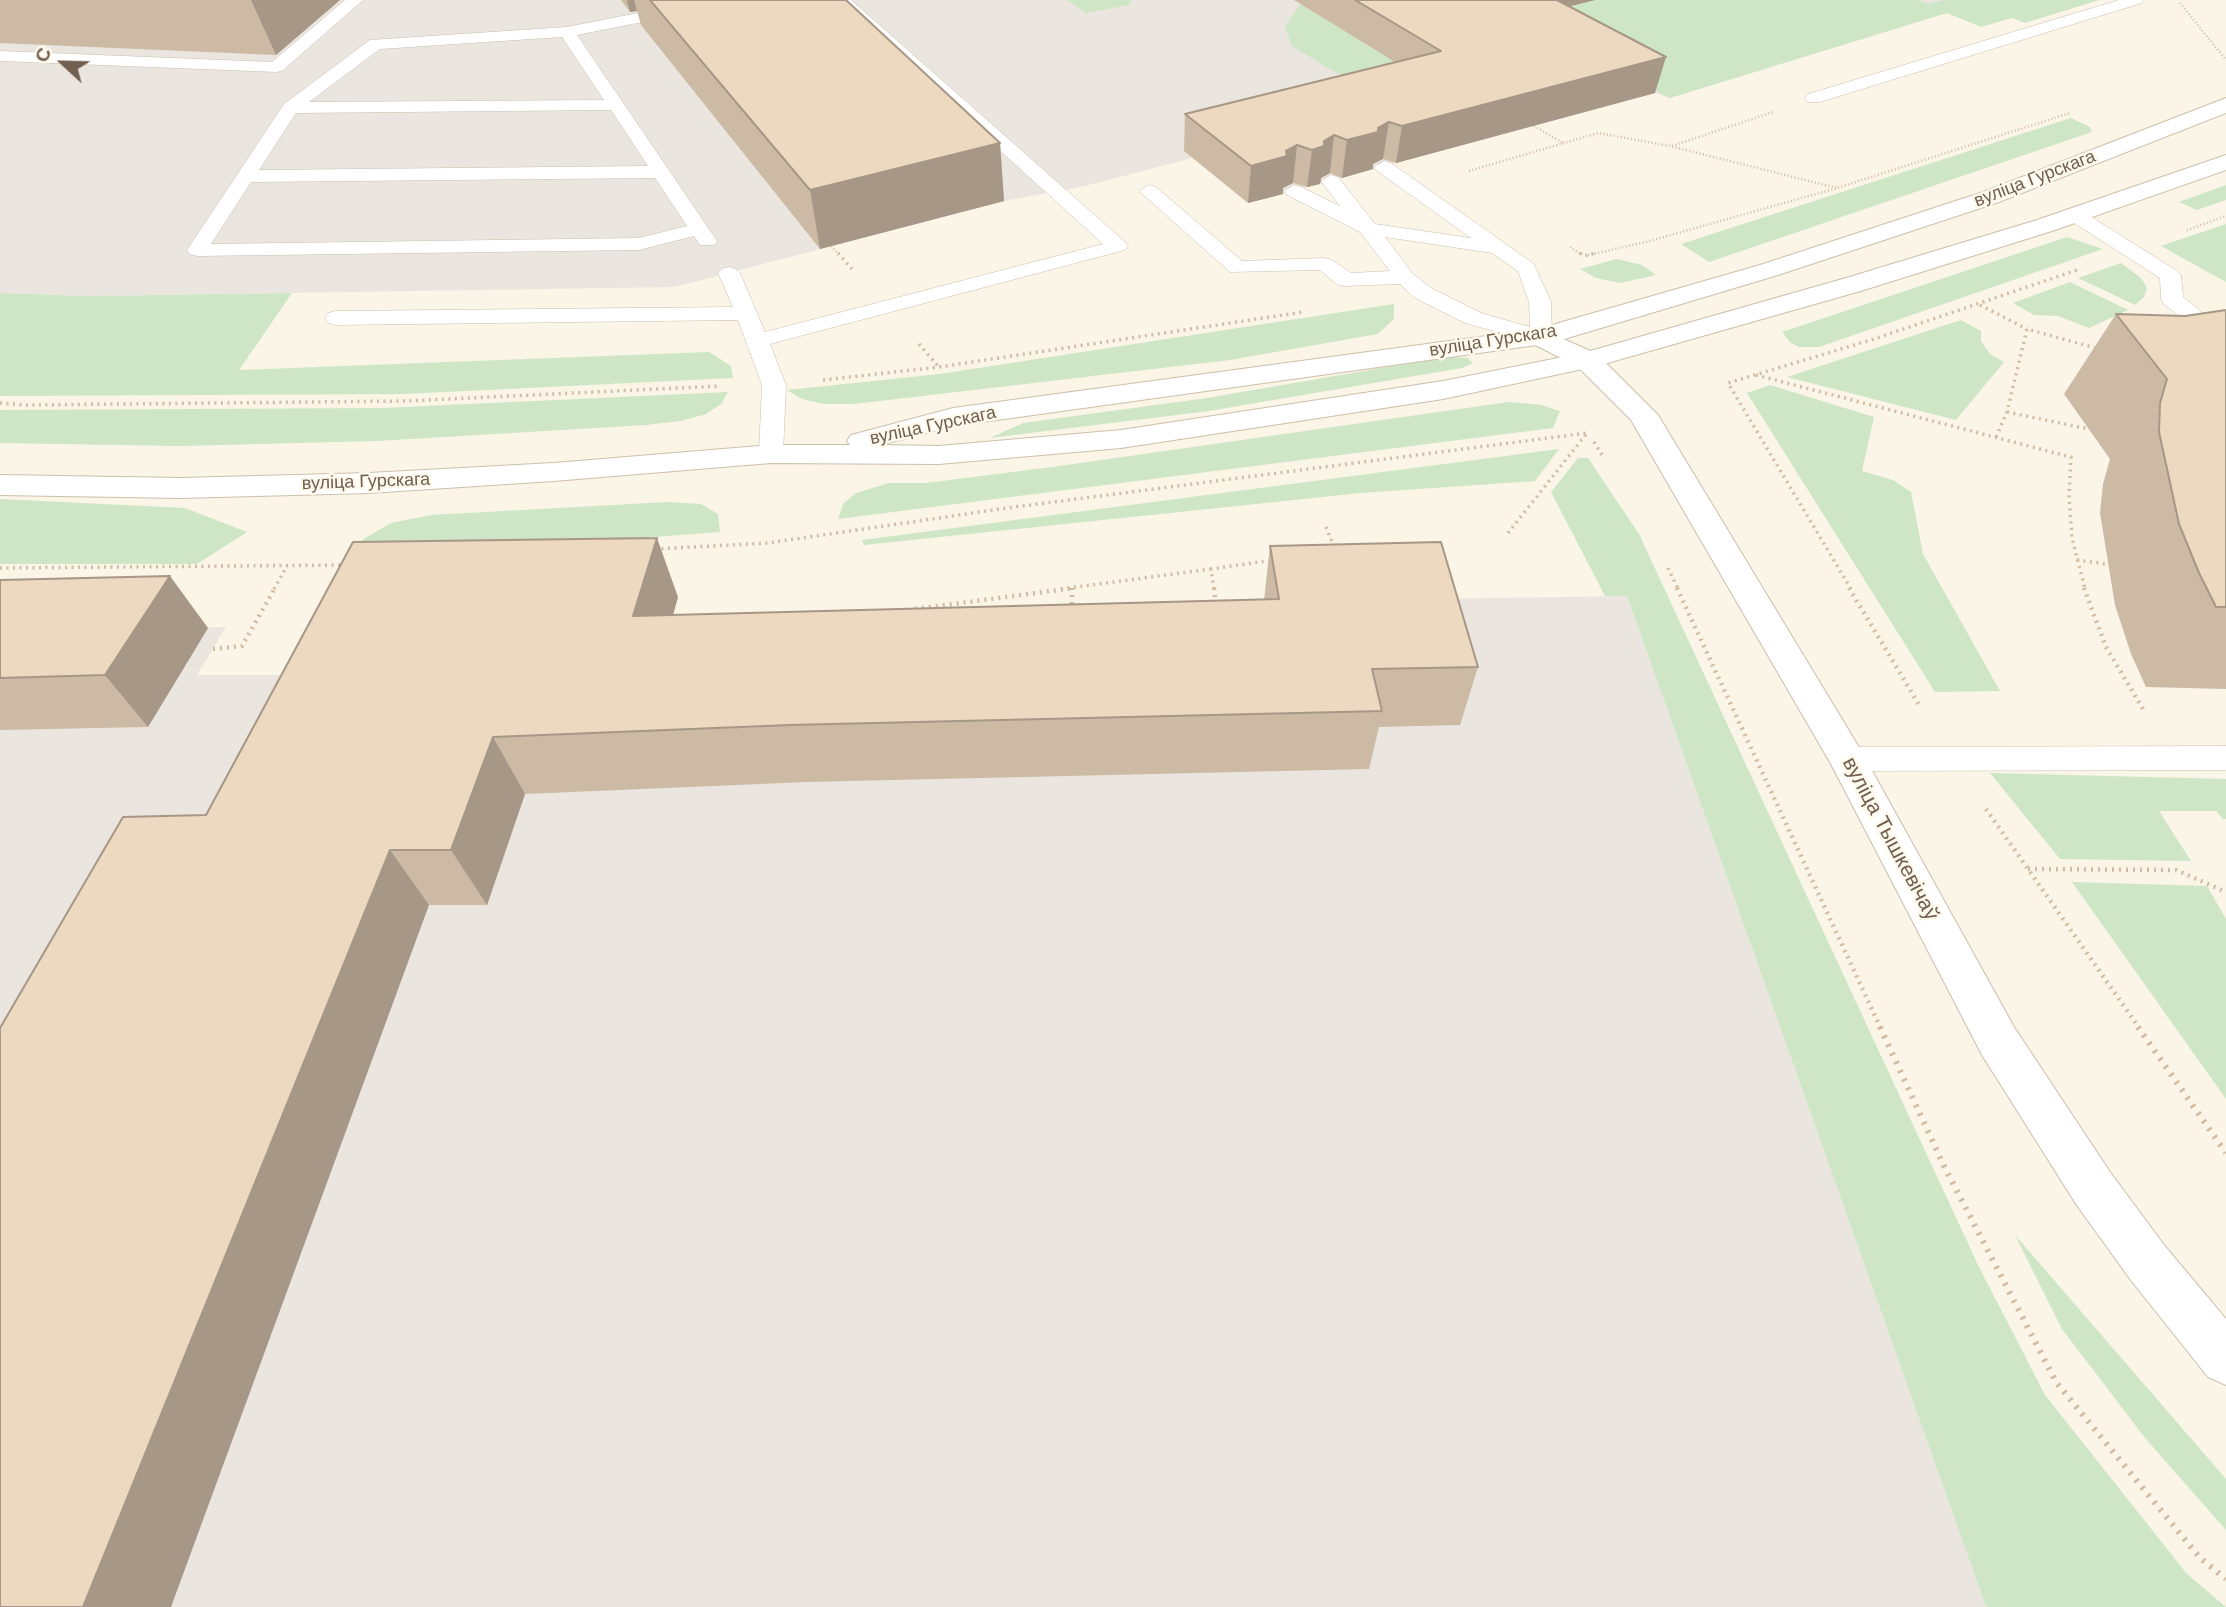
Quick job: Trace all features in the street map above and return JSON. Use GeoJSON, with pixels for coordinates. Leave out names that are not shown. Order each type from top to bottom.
{"type":"FeatureCollection","features":[{"type":"Feature","properties":{"kind":"main road","name":"вуліца Гурскага"},"geometry":{"type":"LineString","coordinates":[[815,453],[953,417],[1541,337],[1769,270],[1991,197],[2226,105]]}},
{"type":"Feature","properties":{"kind":"main road","name":"вуліца Гурскага"},"geometry":{"type":"LineString","coordinates":[[0,485],[181,488],[369,482],[554,472],[771,454],[939,455],[1121,439],[1443,390],[1587,360],[1855,284],[2075,215],[2226,162]]}},
{"type":"Feature","properties":{"kind":"main road","name":"вуліца Тышкевічаў"},"geometry":{"type":"LineString","coordinates":[[1541,337],[1587,360],[1643,415],[1847,759],[1998,1041],[2093,1188],[2147,1262],[2226,1359]]}},
{"type":"Feature","properties":{"kind":"lane"},"geometry":{"type":"LineString","coordinates":[[0,56],[276,66],[355,0]]}},
{"type":"Feature","properties":{"kind":"lane"},"geometry":{"type":"LineString","coordinates":[[567,32],[703,235],[639,244],[197,250],[290,108],[376,44],[567,32],[728,0]]}},
{"type":"Feature","properties":{"kind":"lane"},"geometry":{"type":"LineString","coordinates":[[759,340],[1118,246],[842,0]]}},
{"type":"Feature","properties":{"kind":"lane"},"geometry":{"type":"LineString","coordinates":[[1814,98],[2136,0]]}},
{"type":"Feature","properties":{"kind":"lane"},"geometry":{"type":"LineString","coordinates":[[290,108],[616,105]]}},
{"type":"Feature","properties":{"kind":"lane"},"geometry":{"type":"LineString","coordinates":[[245,176],[661,172]]}},
{"type":"Feature","properties":{"kind":"lane"},"geometry":{"type":"LineString","coordinates":[[1331,181],[1405,277],[1423,293],[1473,318],[1541,337],[1540,302],[1527,268],[1499,248],[1442,208],[1412,187],[1376,173],[1389,192],[1442,208]]}},
{"type":"Feature","properties":{"kind":"lane"},"geometry":{"type":"LineString","coordinates":[[1149,191],[1237,268],[1325,264],[1346,280],[1405,277]]}},
{"type":"Feature","properties":{"kind":"lane"},"geometry":{"type":"LineString","coordinates":[[1294,191],[1370,229],[1499,248]]}},
{"type":"Feature","properties":{"kind":"lane"},"geometry":{"type":"LineString","coordinates":[[2075,215],[2170,275],[2172,299],[2226,342]]}},
{"type":"Feature","properties":{"kind":"lane"},"geometry":{"type":"LineString","coordinates":[[729,273],[759,340],[774,385],[771,454]]}},
{"type":"Feature","properties":{"kind":"lane"},"geometry":{"type":"LineString","coordinates":[[336,318],[747,313]]}},
{"type":"Feature","properties":{"kind":"lane"},"geometry":{"type":"LineString","coordinates":[[1847,759],[2226,758]]}},
{"type":"Feature","properties":{"kind":"path"},"geometry":{"type":"LineString","coordinates":[[2178,0],[2226,59]]}},
{"type":"Feature","properties":{"kind":"path"},"geometry":{"type":"LineString","coordinates":[[1670,146],[1814,98]]}},
{"type":"Feature","properties":{"kind":"path"},"geometry":{"type":"LineString","coordinates":[[1584,256],[1646,242],[1837,188],[2074,111]]}},
{"type":"Feature","properties":{"kind":"path"},"geometry":{"type":"LineString","coordinates":[[1534,126],[1564,143]]}},
{"type":"Feature","properties":{"kind":"path"},"geometry":{"type":"LineString","coordinates":[[1412,187],[1598,133],[1670,146],[1837,188]]}},
{"type":"Feature","properties":{"kind":"path"},"geometry":{"type":"LineString","coordinates":[[1728,383],[1979,305],[2218,218],[2226,218]]}},
{"type":"Feature","properties":{"kind":"path"},"geometry":{"type":"LineString","coordinates":[[1979,305],[2027,329],[2105,351]]}},
{"type":"Feature","properties":{"kind":"path"},"geometry":{"type":"LineString","coordinates":[[0,403],[26,405],[405,401],[774,385],[939,367],[1304,312]]}},
{"type":"Feature","properties":{"kind":"path"},"geometry":{"type":"LineString","coordinates":[[1996,437],[2007,412],[2027,329]]}},
{"type":"Feature","properties":{"kind":"path"},"geometry":{"type":"LineString","coordinates":[[1755,374],[2071,457],[2071,538],[2077,560],[2106,648],[2147,714]]}},
{"type":"Feature","properties":{"kind":"path"},"geometry":{"type":"LineString","coordinates":[[2007,412],[2089,429]]}},
{"type":"Feature","properties":{"kind":"path"},"geometry":{"type":"LineString","coordinates":[[1587,433],[1610,467]]}},
{"type":"Feature","properties":{"kind":"path"},"geometry":{"type":"LineString","coordinates":[[1508,533],[1587,433]]}},
{"type":"Feature","properties":{"kind":"path"},"geometry":{"type":"LineString","coordinates":[[643,550],[768,543],[1007,508],[1587,433]]}},
{"type":"Feature","properties":{"kind":"path"},"geometry":{"type":"LineString","coordinates":[[1322,553],[1336,551],[1326,527]]}},
{"type":"Feature","properties":{"kind":"path"},"geometry":{"type":"LineString","coordinates":[[906,610],[1280,559]]}},
{"type":"Feature","properties":{"kind":"path"},"geometry":{"type":"LineString","coordinates":[[2077,560],[2107,564]]}},
{"type":"Feature","properties":{"kind":"path"},"geometry":{"type":"LineString","coordinates":[[1666,562],[1944,1166],[2056,1382],[2200,1558],[2226,1579]]}},
{"type":"Feature","properties":{"kind":"path"},"geometry":{"type":"LineString","coordinates":[[0,568],[346,565]]}},
{"type":"Feature","properties":{"kind":"path"},"geometry":{"type":"LineString","coordinates":[[213,649],[242,646],[287,566]]}},
{"type":"Feature","properties":{"kind":"path"},"geometry":{"type":"LineString","coordinates":[[1211,569],[1216,608]]}},
{"type":"Feature","properties":{"kind":"path"},"geometry":{"type":"LineString","coordinates":[[1072,588],[1072,613]]}},
{"type":"Feature","properties":{"kind":"path"},"geometry":{"type":"LineString","coordinates":[[1003,598],[1003,611]]}},
{"type":"Feature","properties":{"kind":"path"},"geometry":{"type":"LineString","coordinates":[[946,617],[947,605]]}},
{"type":"Feature","properties":{"kind":"path"},"geometry":{"type":"LineString","coordinates":[[2027,869],[2176,870],[2226,892]]}},
{"type":"Feature","properties":{"kind":"shaded area"},"geometry":{"type":"Polygon","coordinates":[[[0,0],[1988,0],[1670,98],[1655,93],[1248,203],[1193,158],[1085,186],[1004,201],[675,287],[88,296],[0,293],[0,0]]]}},
{"type":"Feature","properties":{"kind":"shaded area"},"geometry":{"type":"Polygon","coordinates":[[[1627,596],[1986,1607],[0,1607],[0,632],[226,627],[197,675],[351,675],[388,601],[678,597],[650,696],[1426,599],[1627,596]]]}},
{"type":"Feature","properties":{"kind":"green space"},"geometry":{"type":"Polygon","coordinates":[[[1067,0],[1131,0],[1129,5],[1086,13],[1067,0]]]}},
{"type":"Feature","properties":{"kind":"green space"},"geometry":{"type":"Polygon","coordinates":[[[1595,0],[1917,0],[1928,4],[1943,0],[2099,0],[2025,23],[2012,18],[1981,27],[1947,13],[1670,98],[1509,21],[1595,0]]]}},
{"type":"Feature","properties":{"kind":"green space"},"geometry":{"type":"Polygon","coordinates":[[[1301,4],[1380,53],[1487,27],[1370,87],[1333,71],[1292,46],[1285,26],[1301,4]]]}},
{"type":"Feature","properties":{"kind":"green space"},"geometry":{"type":"Polygon","coordinates":[[[2071,118],[2090,127],[2092,132],[1709,262],[1681,244],[2071,118]]]}},
{"type":"Feature","properties":{"kind":"green space"},"geometry":{"type":"Polygon","coordinates":[[[2226,185],[2226,200],[2197,210],[2179,202],[2226,185]]]}},
{"type":"Feature","properties":{"kind":"green space"},"geometry":{"type":"Polygon","coordinates":[[[2226,224],[2226,282],[2161,246],[2226,224]]]}},
{"type":"Feature","properties":{"kind":"green space"},"geometry":{"type":"Polygon","coordinates":[[[2067,237],[2103,249],[1819,347],[1799,347],[1791,343],[1782,332],[2067,237]]]}},
{"type":"Feature","properties":{"kind":"green space"},"geometry":{"type":"Polygon","coordinates":[[[1617,259],[1642,265],[1656,275],[1620,283],[1596,278],[1580,269],[1617,259]]]}},
{"type":"Feature","properties":{"kind":"green space"},"geometry":{"type":"Polygon","coordinates":[[[2121,263],[2141,278],[2147,288],[2144,297],[2135,305],[2078,278],[2121,263]]]}},
{"type":"Feature","properties":{"kind":"green space"},"geometry":{"type":"Polygon","coordinates":[[[2070,282],[2128,310],[2089,328],[2058,316],[2034,315],[2013,303],[2070,282]]]}},
{"type":"Feature","properties":{"kind":"green space"},"geometry":{"type":"Polygon","coordinates":[[[0,293],[88,296],[292,293],[239,370],[709,352],[731,366],[733,378],[404,394],[0,396],[0,293]]]}},
{"type":"Feature","properties":{"kind":"green space"},"geometry":{"type":"Polygon","coordinates":[[[1394,304],[1394,319],[1378,334],[1230,360],[854,404],[823,404],[802,399],[787,390],[940,374],[1394,304]]]}},
{"type":"Feature","properties":{"kind":"green space"},"geometry":{"type":"Polygon","coordinates":[[[1961,320],[1981,331],[1981,341],[1990,354],[2004,362],[1956,420],[1787,377],[1961,320]]]}},
{"type":"Feature","properties":{"kind":"green space"},"geometry":{"type":"Polygon","coordinates":[[[1445,357],[1468,358],[1473,363],[1462,368],[1209,411],[990,438],[1023,423],[1207,398],[1445,357]]]}},
{"type":"Feature","properties":{"kind":"green space"},"geometry":{"type":"Polygon","coordinates":[[[1770,385],[1874,417],[1862,471],[1893,480],[1911,492],[1923,554],[2000,691],[1935,692],[1747,393],[1770,385]]]}},
{"type":"Feature","properties":{"kind":"green space"},"geometry":{"type":"Polygon","coordinates":[[[728,392],[721,404],[706,414],[681,421],[646,425],[377,441],[181,446],[0,443],[0,410],[383,408],[728,392]]]}},
{"type":"Feature","properties":{"kind":"green space"},"geometry":{"type":"Polygon","coordinates":[[[1509,402],[1541,405],[1560,411],[1553,428],[838,519],[843,504],[856,493],[889,483],[926,483],[1052,467],[1509,402]]]}},
{"type":"Feature","properties":{"kind":"green space"},"geometry":{"type":"Polygon","coordinates":[[[1559,449],[1535,481],[1361,493],[864,545],[862,540],[1559,449]]]}},
{"type":"Feature","properties":{"kind":"green space"},"geometry":{"type":"Polygon","coordinates":[[[1578,458],[1588,458],[1639,534],[1978,1265],[2045,1395],[2187,1574],[2226,1607],[1986,1607],[1627,596],[1605,596],[1551,492],[1578,458]]]}},
{"type":"Feature","properties":{"kind":"green space"},"geometry":{"type":"Polygon","coordinates":[[[0,499],[185,508],[247,532],[197,564],[0,564],[0,499]]]}},
{"type":"Feature","properties":{"kind":"green space"},"geometry":{"type":"Polygon","coordinates":[[[668,502],[701,504],[718,514],[720,532],[343,561],[365,538],[391,523],[431,515],[668,502]]]}},
{"type":"Feature","properties":{"kind":"green space"},"geometry":{"type":"Polygon","coordinates":[[[1990,773],[2226,779],[2226,819],[2216,811],[2159,811],[2191,861],[2060,859],[1990,773]]]}},
{"type":"Feature","properties":{"kind":"green space"},"geometry":{"type":"Polygon","coordinates":[[[2072,882],[2207,886],[2226,919],[2226,1099],[2072,882]]]}},
{"type":"Feature","properties":{"kind":"green space"},"geometry":{"type":"Polygon","coordinates":[[[2015,1235],[2226,1479],[2226,1530],[2145,1438],[2062,1329],[2015,1235]]]}},
{"type":"Feature","properties":{"kind":"building"},"geometry":{"type":"Polygon","coordinates":[[[650,0],[846,0],[1000,143],[810,190],[650,0]]]}},
{"type":"Feature","properties":{"kind":"building"},"geometry":{"type":"Polygon","coordinates":[[[1355,0],[1557,0],[1666,57],[1402,126],[1389,122],[1378,128],[1378,132],[1347,140],[1334,135],[1324,141],[1324,146],[1312,150],[1297,145],[1286,151],[1287,156],[1251,166],[1185,114],[1441,51],[1355,0]]]}},
{"type":"Feature","properties":{"kind":"building"},"geometry":{"type":"Polygon","coordinates":[[[2226,310],[2226,607],[2216,607],[2179,524],[2159,432],[2160,403],[2167,379],[2116,314],[2185,316],[2226,310]]]}},
{"type":"Feature","properties":{"kind":"building"},"geometry":{"type":"Polygon","coordinates":[[[657,538],[633,616],[1279,599],[1270,546],[1441,542],[1478,667],[1372,669],[1382,711],[790,725],[493,737],[451,850],[390,850],[83,1607],[0,1607],[0,1028],[123,817],[206,815],[353,542],[657,538]]]}},
{"type":"Feature","properties":{"kind":"building"},"geometry":{"type":"Polygon","coordinates":[[[170,576],[105,675],[0,678],[0,580],[170,576]]]}}]}
